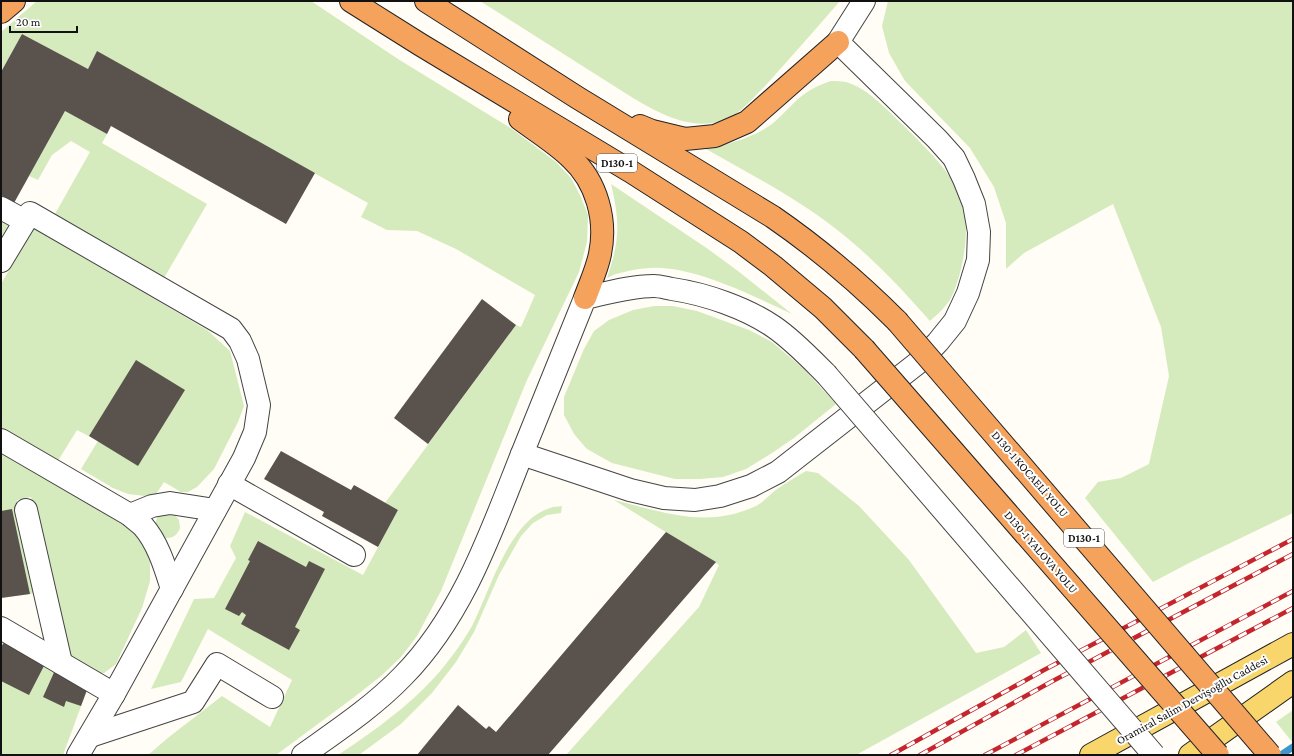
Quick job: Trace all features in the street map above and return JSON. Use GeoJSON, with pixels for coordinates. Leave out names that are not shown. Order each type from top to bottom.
{"type":"FeatureCollection","features":[{"type":"Feature","properties":{"kind":"highway"},"geometry":{"type":"LineString","coordinates":[[1,12],[14,1]]}},
{"type":"Feature","properties":{"kind":"highway","name":"D130-1"},"geometry":{"type":"LineString","coordinates":[[351,1],[421,45]]}},
{"type":"Feature","properties":{"kind":"highway","name":"D130-1"},"geometry":{"type":"LineString","coordinates":[[432,4],[578,98]]}},
{"type":"Feature","properties":{"kind":"highway"},"geometry":{"type":"LineString","coordinates":[[578,98],[652,131],[685,139],[715,136],[747,122],[838,42]]}},
{"type":"Feature","properties":{"kind":"highway"},"geometry":{"type":"LineString","coordinates":[[421,45],[571,158],[584,172],[592,186],[598,203],[602,222],[600,254],[585,298]]}},
{"type":"Feature","properties":{"kind":"highway","name":"D130-1 YALOVA YOLU"},"geometry":{"type":"LineString","coordinates":[[421,45],[630,171],[741,242],[773,266],[818,304],[864,349],[1218,755]]}},
{"type":"Feature","properties":{"kind":"highway","name":"D130-1 KOCAELİ YOLU"},"geometry":{"type":"LineString","coordinates":[[578,98],[774,217],[798,234],[872,296],[898,321],[1270,755]]}},
{"type":"Feature","properties":{"kind":"main road","name":"Oramiral Salim Dervişoğllu Caddesi"},"geometry":{"type":"LineString","coordinates":[[1091,755],[1293,644]]}},
{"type":"Feature","properties":{"kind":"main road"},"geometry":{"type":"LineString","coordinates":[[1190,755],[1293,682]]}},
{"type":"Feature","properties":{"kind":"street"},"geometry":{"type":"LineString","coordinates":[[522,454],[630,490],[664,498],[695,500],[720,496],[751,486],[778,472],[919,362],[955,321],[968,293],[978,260],[979,232],[974,204],[954,158],[838,42],[864,1]]}},
{"type":"Feature","properties":{"kind":"street"},"geometry":{"type":"LineString","coordinates":[[1,208],[24,221]]}},
{"type":"Feature","properties":{"kind":"street"},"geometry":{"type":"LineString","coordinates":[[1,261],[30,213],[231,329],[240,341],[248,359],[259,405],[255,432],[244,458],[114,694],[78,755]]}},
{"type":"Feature","properties":{"kind":"street"},"geometry":{"type":"LineString","coordinates":[[303,755],[357,717],[380,698],[423,654],[442,627],[473,572],[493,527],[585,298],[637,287],[655,286],[686,291],[711,298],[747,312],[774,327],[802,350],[826,374],[1154,755]]}},
{"type":"Feature","properties":{"kind":"street"},"geometry":{"type":"LineString","coordinates":[[1,440],[130,516],[142,526],[153,542],[162,560],[172,589]]}},
{"type":"Feature","properties":{"kind":"street"},"geometry":{"type":"LineString","coordinates":[[230,484],[354,555]]}},
{"type":"Feature","properties":{"kind":"street"},"geometry":{"type":"LineString","coordinates":[[130,516],[152,506],[170,502],[215,510]]}},
{"type":"Feature","properties":{"kind":"street"},"geometry":{"type":"LineString","coordinates":[[26,510],[61,663]]}},
{"type":"Feature","properties":{"kind":"street"},"geometry":{"type":"LineString","coordinates":[[1,628],[114,694]]}},
{"type":"Feature","properties":{"kind":"street"},"geometry":{"type":"LineString","coordinates":[[90,736],[193,702],[217,664],[272,696]]}},
{"type":"Feature","properties":{"kind":"green space"},"geometry":{"type":"Polygon","coordinates":[[[37,1],[311,1],[398,59],[512,129],[556,162],[571,178],[588,215],[587,242],[579,272],[527,380],[441,591],[417,636],[401,657],[381,676],[276,755],[148,755],[222,696],[270,727],[292,680],[208,629],[181,682],[151,689],[194,599],[214,598],[236,558],[230,546],[245,512],[363,575],[398,510],[385,503],[516,325],[521,327],[535,295],[456,249],[417,231],[387,230],[361,217],[368,203],[97,52],[88,69],[22,34],[1,72],[1,32],[37,1]]]}},
{"type":"Feature","properties":{"kind":"green space"},"geometry":{"type":"Polygon","coordinates":[[[480,1],[840,1],[750,102],[733,116],[713,123],[702,124],[681,121],[642,103],[480,1]]]}},
{"type":"Feature","properties":{"kind":"green space"},"geometry":{"type":"Polygon","coordinates":[[[888,1],[1293,1],[1293,513],[1153,582],[1085,498],[1098,482],[1121,478],[1149,464],[1169,376],[1161,327],[1113,204],[1024,253],[1006,269],[1006,223],[994,187],[970,148],[905,81],[889,53],[882,26],[888,1]]]}},
{"type":"Feature","properties":{"kind":"green space"},"geometry":{"type":"Polygon","coordinates":[[[831,81],[846,82],[870,95],[922,144],[945,170],[959,190],[963,202],[966,229],[960,271],[957,284],[950,300],[930,321],[885,273],[836,229],[789,197],[706,149],[732,143],[765,129],[802,95],[831,81]]]}},
{"type":"Feature","properties":{"kind":"green space"},"geometry":{"type":"Polygon","coordinates":[[[65,111],[107,134],[102,143],[207,204],[164,278],[55,214],[90,152],[71,141],[52,155],[38,180],[29,176],[65,111]]]}},
{"type":"Feature","properties":{"kind":"green space"},"geometry":{"type":"Polygon","coordinates":[[[611,184],[708,249],[792,314],[728,285],[677,270],[645,268],[620,273],[607,278],[614,253],[617,231],[616,209],[611,184]]]}},
{"type":"Feature","properties":{"kind":"green space"},"geometry":{"type":"Polygon","coordinates":[[[1,221],[9,224],[1,237],[1,221]]]}},
{"type":"Feature","properties":{"kind":"green space"},"geometry":{"type":"Polygon","coordinates":[[[34,228],[207,330],[230,351],[244,406],[238,422],[214,469],[197,487],[188,492],[181,492],[164,482],[154,497],[128,494],[113,488],[81,469],[98,441],[77,430],[56,464],[1,431],[1,284],[34,228]]]}},
{"type":"Feature","properties":{"kind":"green space"},"geometry":{"type":"Polygon","coordinates":[[[654,306],[673,306],[697,311],[749,330],[772,342],[804,369],[836,404],[794,438],[769,455],[746,469],[723,477],[675,479],[612,463],[587,449],[574,434],[564,415],[564,397],[584,349],[594,331],[609,320],[633,310],[654,306]]]}},
{"type":"Feature","properties":{"kind":"green space"},"geometry":{"type":"Polygon","coordinates":[[[1,450],[130,528],[143,539],[150,552],[150,581],[142,608],[116,664],[104,673],[95,675],[70,659],[31,497],[17,500],[37,593],[1,598],[1,450]]]}},
{"type":"Feature","properties":{"kind":"green space"},"geometry":{"type":"Polygon","coordinates":[[[806,471],[818,473],[859,506],[909,560],[976,653],[1004,647],[1026,630],[1041,653],[856,755],[566,755],[699,607],[719,565],[614,500],[685,516],[720,516],[738,513],[756,506],[777,489],[806,471]]]}},
{"type":"Feature","properties":{"kind":"green space"},"geometry":{"type":"Polygon","coordinates":[[[562,506],[561,513],[547,515],[533,523],[521,536],[499,575],[474,632],[456,662],[432,693],[401,724],[359,755],[338,755],[400,710],[440,671],[472,626],[502,558],[512,541],[523,527],[536,515],[552,507],[562,506]]]}},
{"type":"Feature","properties":{"kind":"green space"},"geometry":{"type":"Polygon","coordinates":[[[161,514],[174,514],[179,520],[180,528],[174,536],[163,538],[155,524],[158,516],[161,514]]]}},
{"type":"Feature","properties":{"kind":"green space"},"geometry":{"type":"Polygon","coordinates":[[[1,639],[87,690],[63,755],[1,755],[1,639]]]}},
{"type":"Feature","properties":{"kind":"green space"},"geometry":{"type":"Polygon","coordinates":[[[1293,710],[1293,743],[1276,722],[1293,710]]]}},
{"type":"Feature","properties":{"kind":"building"},"geometry":{"type":"Polygon","coordinates":[[[22,34],[88,69],[97,51],[315,173],[286,224],[111,126],[107,134],[65,111],[14,203],[1,195],[1,72],[22,34]]]}},
{"type":"Feature","properties":{"kind":"building"},"geometry":{"type":"Polygon","coordinates":[[[482,299],[516,325],[428,444],[394,418],[482,299]]]}},
{"type":"Feature","properties":{"kind":"building"},"geometry":{"type":"Polygon","coordinates":[[[136,360],[185,390],[138,466],[89,436],[136,360]]]}},
{"type":"Feature","properties":{"kind":"building"},"geometry":{"type":"Polygon","coordinates":[[[281,451],[351,490],[354,485],[398,510],[378,547],[322,516],[324,512],[264,479],[281,451]]]}},
{"type":"Feature","properties":{"kind":"building"},"geometry":{"type":"Polygon","coordinates":[[[12,509],[30,594],[1,598],[1,511],[12,509]]]}},
{"type":"Feature","properties":{"kind":"building"},"geometry":{"type":"Polygon","coordinates":[[[666,532],[716,562],[548,755],[417,755],[458,705],[486,729],[489,726],[496,732],[666,532]]]}},
{"type":"Feature","properties":{"kind":"building"},"geometry":{"type":"Polygon","coordinates":[[[258,541],[306,567],[309,561],[325,569],[295,627],[300,630],[289,650],[241,624],[246,615],[242,612],[239,616],[225,609],[250,561],[248,560],[258,541]]]}},
{"type":"Feature","properties":{"kind":"building"},"geometry":{"type":"Polygon","coordinates":[[[5,641],[46,662],[29,695],[1,681],[1,647],[5,641]]]}},
{"type":"Feature","properties":{"kind":"building"},"geometry":{"type":"Polygon","coordinates":[[[56,668],[87,690],[81,706],[66,701],[64,707],[43,697],[56,668]]]}},
{"type":"Feature","properties":{"kind":"waterway"},"geometry":{"type":"LineString","coordinates":[[1281,755],[1293,747]]}},
{"type":"Feature","properties":{"kind":"railway"},"geometry":{"type":"LineString","coordinates":[[891,755],[1044,670],[1293,539]]}},
{"type":"Feature","properties":{"kind":"railway"},"geometry":{"type":"LineString","coordinates":[[920,755],[1049,683],[1293,554]]}},
{"type":"Feature","properties":{"kind":"railway"},"geometry":{"type":"LineString","coordinates":[[985,755],[1293,591]]}},
{"type":"Feature","properties":{"kind":"railway"},"geometry":{"type":"LineString","coordinates":[[1016,755],[1293,608]]}}]}
